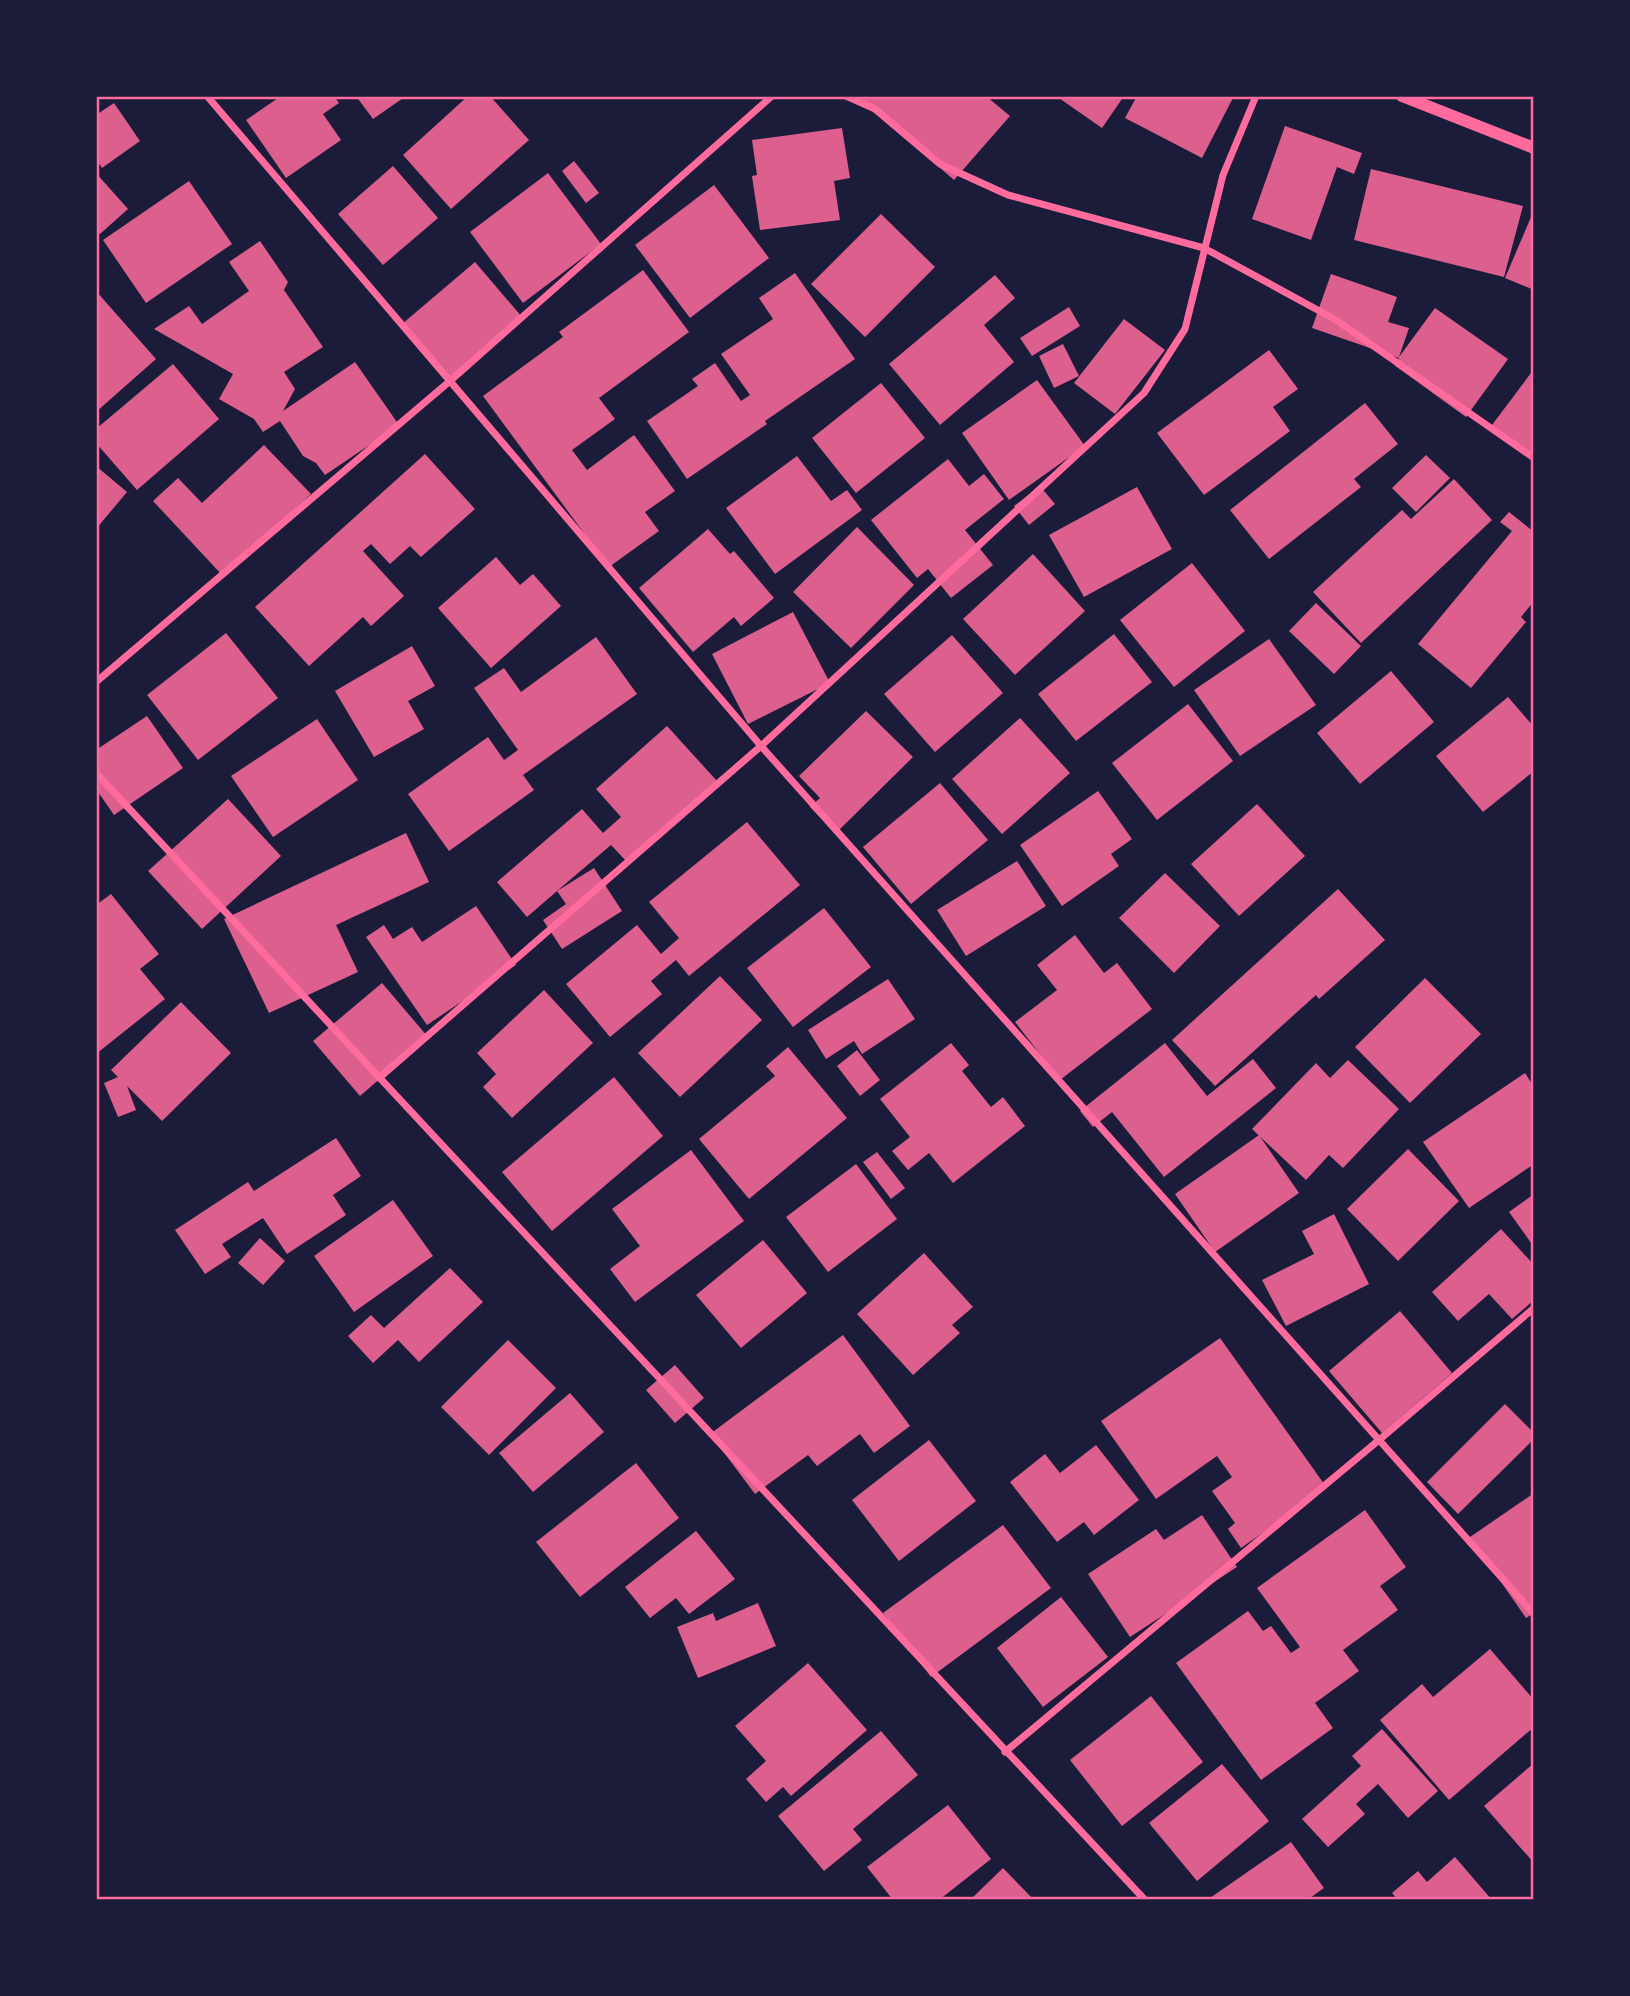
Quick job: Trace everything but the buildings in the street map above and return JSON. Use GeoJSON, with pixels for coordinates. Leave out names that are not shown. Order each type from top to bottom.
{"type":"FeatureCollection","features":[{"type":"Feature","properties":{"kind":"street"},"geometry":{"type":"LineString","coordinates":[[207,96],[761,746],[1534,1615]]}},
{"type":"Feature","properties":{"kind":"street"},"geometry":{"type":"LineString","coordinates":[[96,682],[450,382],[772,96]]}},
{"type":"Feature","properties":{"kind":"street"},"geometry":{"type":"LineString","coordinates":[[846,96],[875,109],[940,164],[1008,195],[1204,248],[1336,320],[1534,458]]}},
{"type":"Feature","properties":{"kind":"street"},"geometry":{"type":"LineString","coordinates":[[379,1078],[761,746],[1144,393],[1185,330],[1223,175],[1256,96]]}},
{"type":"Feature","properties":{"kind":"street"},"geometry":{"type":"LineString","coordinates":[[1402,96],[1534,148]]}},
{"type":"Feature","properties":{"kind":"street"},"geometry":{"type":"LineString","coordinates":[[96,773],[1145,1900]]}},
{"type":"Feature","properties":{"kind":"street"},"geometry":{"type":"LineString","coordinates":[[1005,1752],[1534,1308]]}}]}
